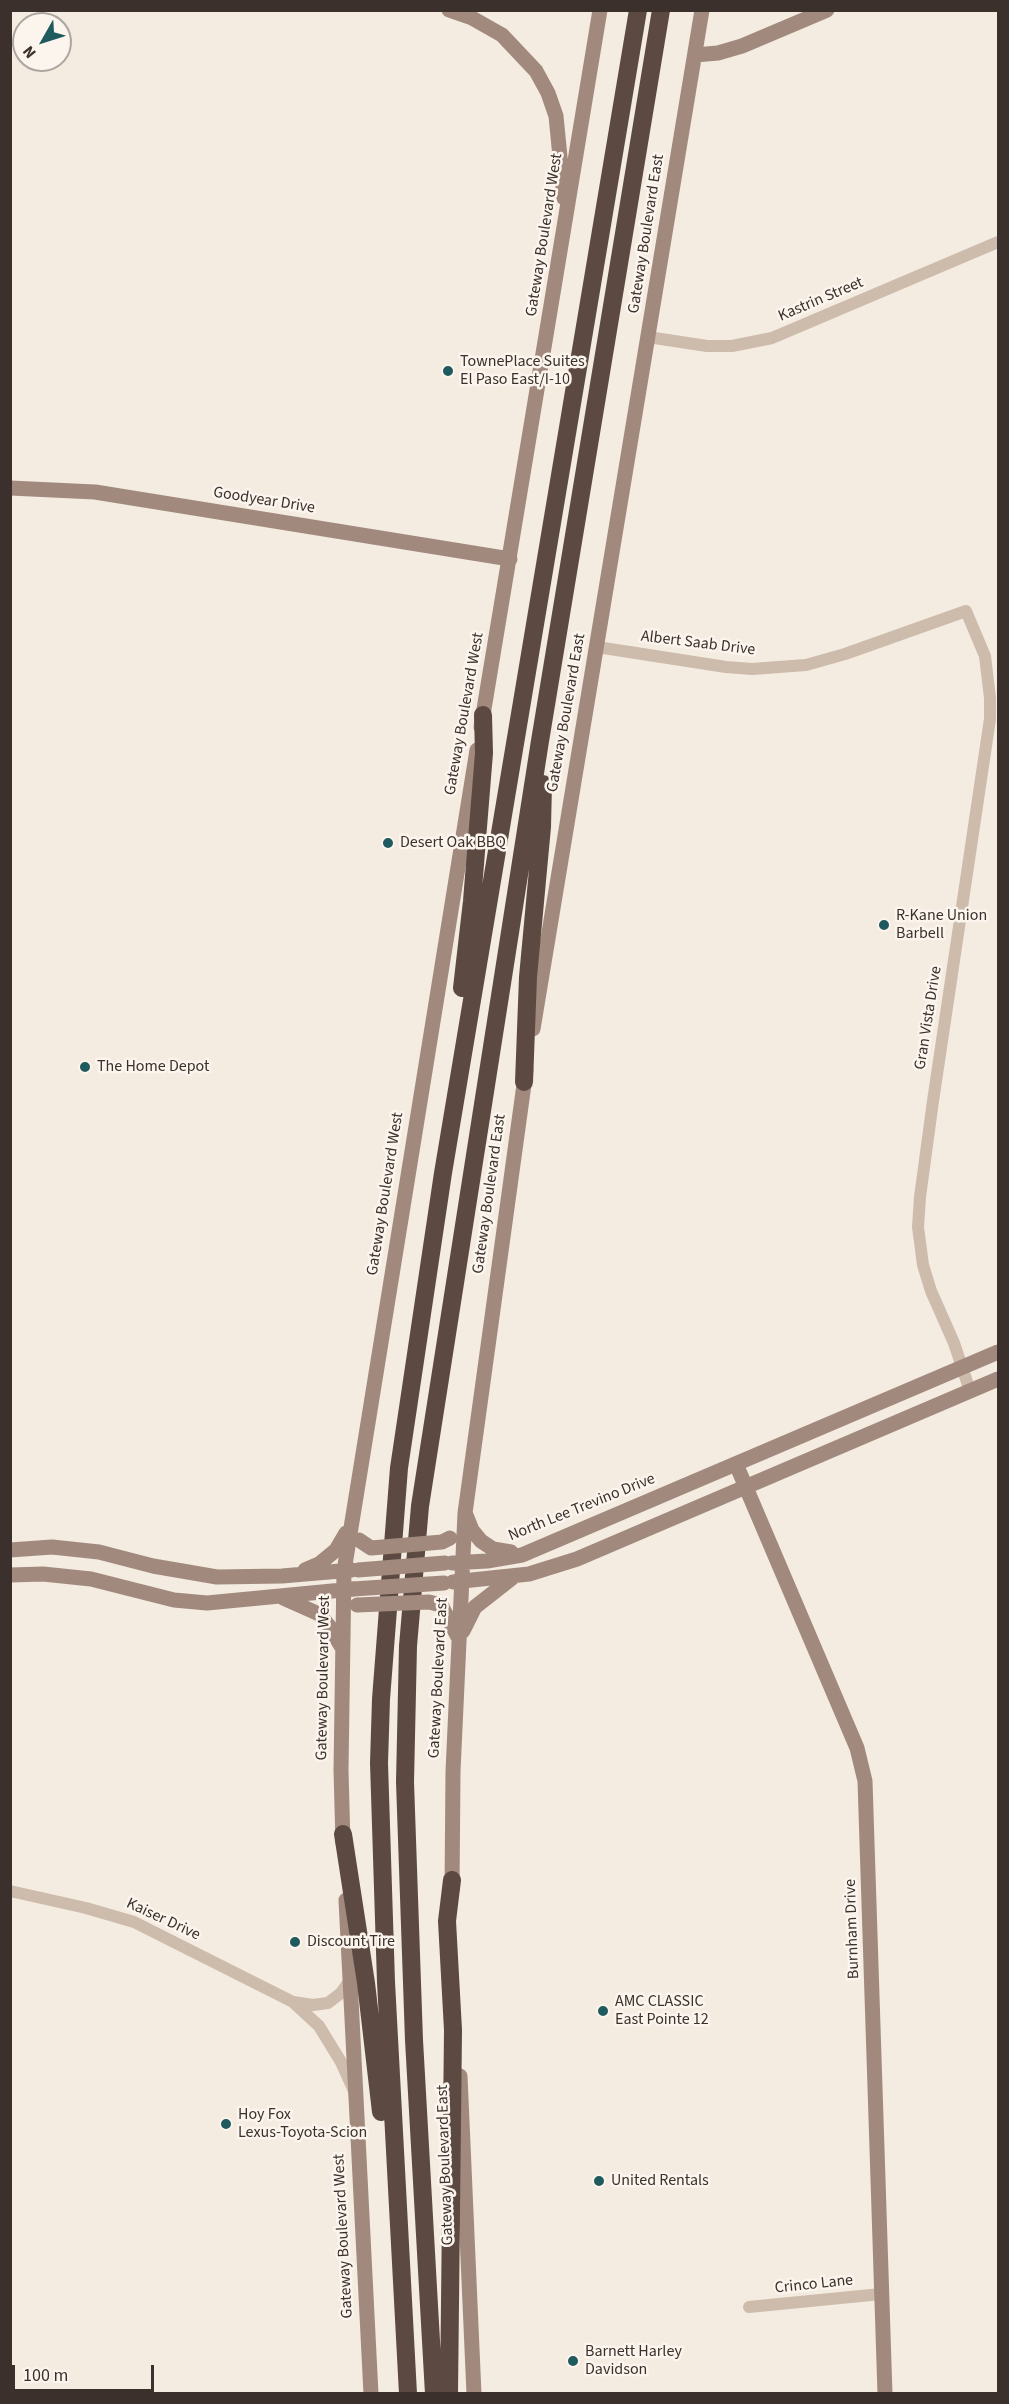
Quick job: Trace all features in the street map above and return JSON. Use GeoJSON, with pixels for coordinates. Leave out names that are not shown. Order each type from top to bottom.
{"type":"FeatureCollection","features":[{"type":"Feature","properties":{"kind":"highway"},"geometry":{"type":"LineString","coordinates":[[408,2394],[380,1838],[381,1699],[399,1468],[443,1173],[638,10]]}},
{"type":"Feature","properties":{"kind":"highway"},"geometry":{"type":"LineString","coordinates":[[434,2394],[406,1873],[405,1752],[408,1646],[425,1464],[540,741],[661,10]]}},
{"type":"Feature","properties":{"kind":"highway"},"geometry":{"type":"LineString","coordinates":[[443,1173],[448,1088],[472,901],[484,753],[483,715]]}},
{"type":"Feature","properties":{"kind":"highway"},"geometry":{"type":"LineString","coordinates":[[524,1082],[528,976],[542,827],[543,791],[540,741]]}},
{"type":"Feature","properties":{"kind":"highway"},"geometry":{"type":"LineString","coordinates":[[343,1834],[371,2017],[386,2153],[393,2289],[405,2337]]}},
{"type":"Feature","properties":{"kind":"highway"},"geometry":{"type":"LineString","coordinates":[[449,2394],[453,2030],[447,1922],[452,1880]]}},
{"type":"Feature","properties":{"kind":"main road"},"geometry":{"type":"LineString","coordinates":[[449,10],[472,18],[502,35],[529,60],[543,82],[556,116],[566,220]]}},
{"type":"Feature","properties":{"kind":"main road","name":"Gateway Boulevard West"},"geometry":{"type":"LineString","coordinates":[[371,2394],[341,1770],[342,1625],[351,1570],[351,1526],[600,10]]}},
{"type":"Feature","properties":{"kind":"main road","name":"Gateway Boulevard East"},"geometry":{"type":"LineString","coordinates":[[474,2394],[452,1880],[453,1771],[465,1513],[524,1082],[702,10]]}},
{"type":"Feature","properties":{"kind":"main road"},"geometry":{"type":"LineString","coordinates":[[694,55],[718,53],[742,46],[827,10]]}},
{"type":"Feature","properties":{"kind":"main road","name":"Goodyear Drive"},"geometry":{"type":"LineString","coordinates":[[10,488],[95,492],[510,559]]}},
{"type":"Feature","properties":{"kind":"main road","name":"North Lee Trevino Drive"},"geometry":{"type":"LineString","coordinates":[[10,1550],[51,1547],[99,1552],[197,1575],[240,1578],[487,1561],[522,1554],[999,1352]]}},
{"type":"Feature","properties":{"kind":"main road"},"geometry":{"type":"LineString","coordinates":[[10,1575],[42,1574],[91,1579],[189,1602],[229,1602],[348,1589],[512,1578],[577,1559],[999,1379]]}},
{"type":"Feature","properties":{"kind":"main road","name":"Burnham Drive"},"geometry":{"type":"LineString","coordinates":[[736,1464],[857,1748],[865,1781],[885,2394]]}},
{"type":"Feature","properties":{"kind":"main road"},"geometry":{"type":"LineString","coordinates":[[282,1576],[319,1564],[336,1550],[351,1526],[359,1540],[371,1548],[442,1542],[450,1538],[465,1513]]}},
{"type":"Feature","properties":{"kind":"main road"},"geometry":{"type":"LineString","coordinates":[[465,1513],[472,1530],[485,1545],[493,1550],[522,1554]]}},
{"type":"Feature","properties":{"kind":"main road"},"geometry":{"type":"LineString","coordinates":[[459,1639],[475,1606],[512,1578]]}},
{"type":"Feature","properties":{"kind":"main road"},"geometry":{"type":"LineString","coordinates":[[281,1596],[319,1614],[342,1647]]}},
{"type":"Feature","properties":{"kind":"main road"},"geometry":{"type":"LineString","coordinates":[[342,1625],[349,1611],[357,1605],[429,1602],[441,1605],[459,1639]]}},
{"type":"Feature","properties":{"kind":"street","name":"Kastrin Street"},"geometry":{"type":"LineString","coordinates":[[648,337],[732,346],[772,338],[999,242]]}},
{"type":"Feature","properties":{"kind":"street","name":"Albert Saab Drive"},"geometry":{"type":"LineString","coordinates":[[597,647],[726,667],[752,669],[797,666],[835,657],[966,611]]}},
{"type":"Feature","properties":{"kind":"street","name":"Gran Vista Drive"},"geometry":{"type":"LineString","coordinates":[[966,611],[985,656],[990,719],[920,1197],[918,1227],[923,1265],[931,1291],[963,1367],[970,1391]]}},
{"type":"Feature","properties":{"kind":"street","name":"Kaiser Drive"},"geometry":{"type":"LineString","coordinates":[[10,1891],[86,1908],[134,1922],[293,2002],[318,2026],[341,2062],[355,2092]]}},
{"type":"Feature","properties":{"kind":"street","name":"Kaiser Drive"},"geometry":{"type":"LineString","coordinates":[[293,2002],[313,2005],[328,2003],[341,1993],[350,1980]]}},
{"type":"Feature","properties":{"kind":"street","name":"Crinco Lane"},"geometry":{"type":"LineString","coordinates":[[749,2307],[881,2294]]}},
{"type":"Feature","properties":{"kind":"place","name":"TownePlace Suites El Paso East/I-10"},"geometry":{"type":"Point","coordinates":[448,371]}},
{"type":"Feature","properties":{"kind":"place","name":"Desert Oak BBQ"},"geometry":{"type":"Point","coordinates":[388,843]}},
{"type":"Feature","properties":{"kind":"place","name":"R-Kane Union Barbell"},"geometry":{"type":"Point","coordinates":[884,925]}},
{"type":"Feature","properties":{"kind":"place","name":"The Home Depot"},"geometry":{"type":"Point","coordinates":[85,1067]}},
{"type":"Feature","properties":{"kind":"place","name":"Discount Tire"},"geometry":{"type":"Point","coordinates":[295,1942]}},
{"type":"Feature","properties":{"kind":"place","name":"AMC CLASSIC East Pointe 12"},"geometry":{"type":"Point","coordinates":[603,2011]}},
{"type":"Feature","properties":{"kind":"place","name":"Hoy Fox Lexus-Toyota-Scion"},"geometry":{"type":"Point","coordinates":[226,2124]}},
{"type":"Feature","properties":{"kind":"place","name":"United Rentals"},"geometry":{"type":"Point","coordinates":[599,2181]}},
{"type":"Feature","properties":{"kind":"place","name":"Barnett Harley Davidson"},"geometry":{"type":"Point","coordinates":[573,2361]}}]}
